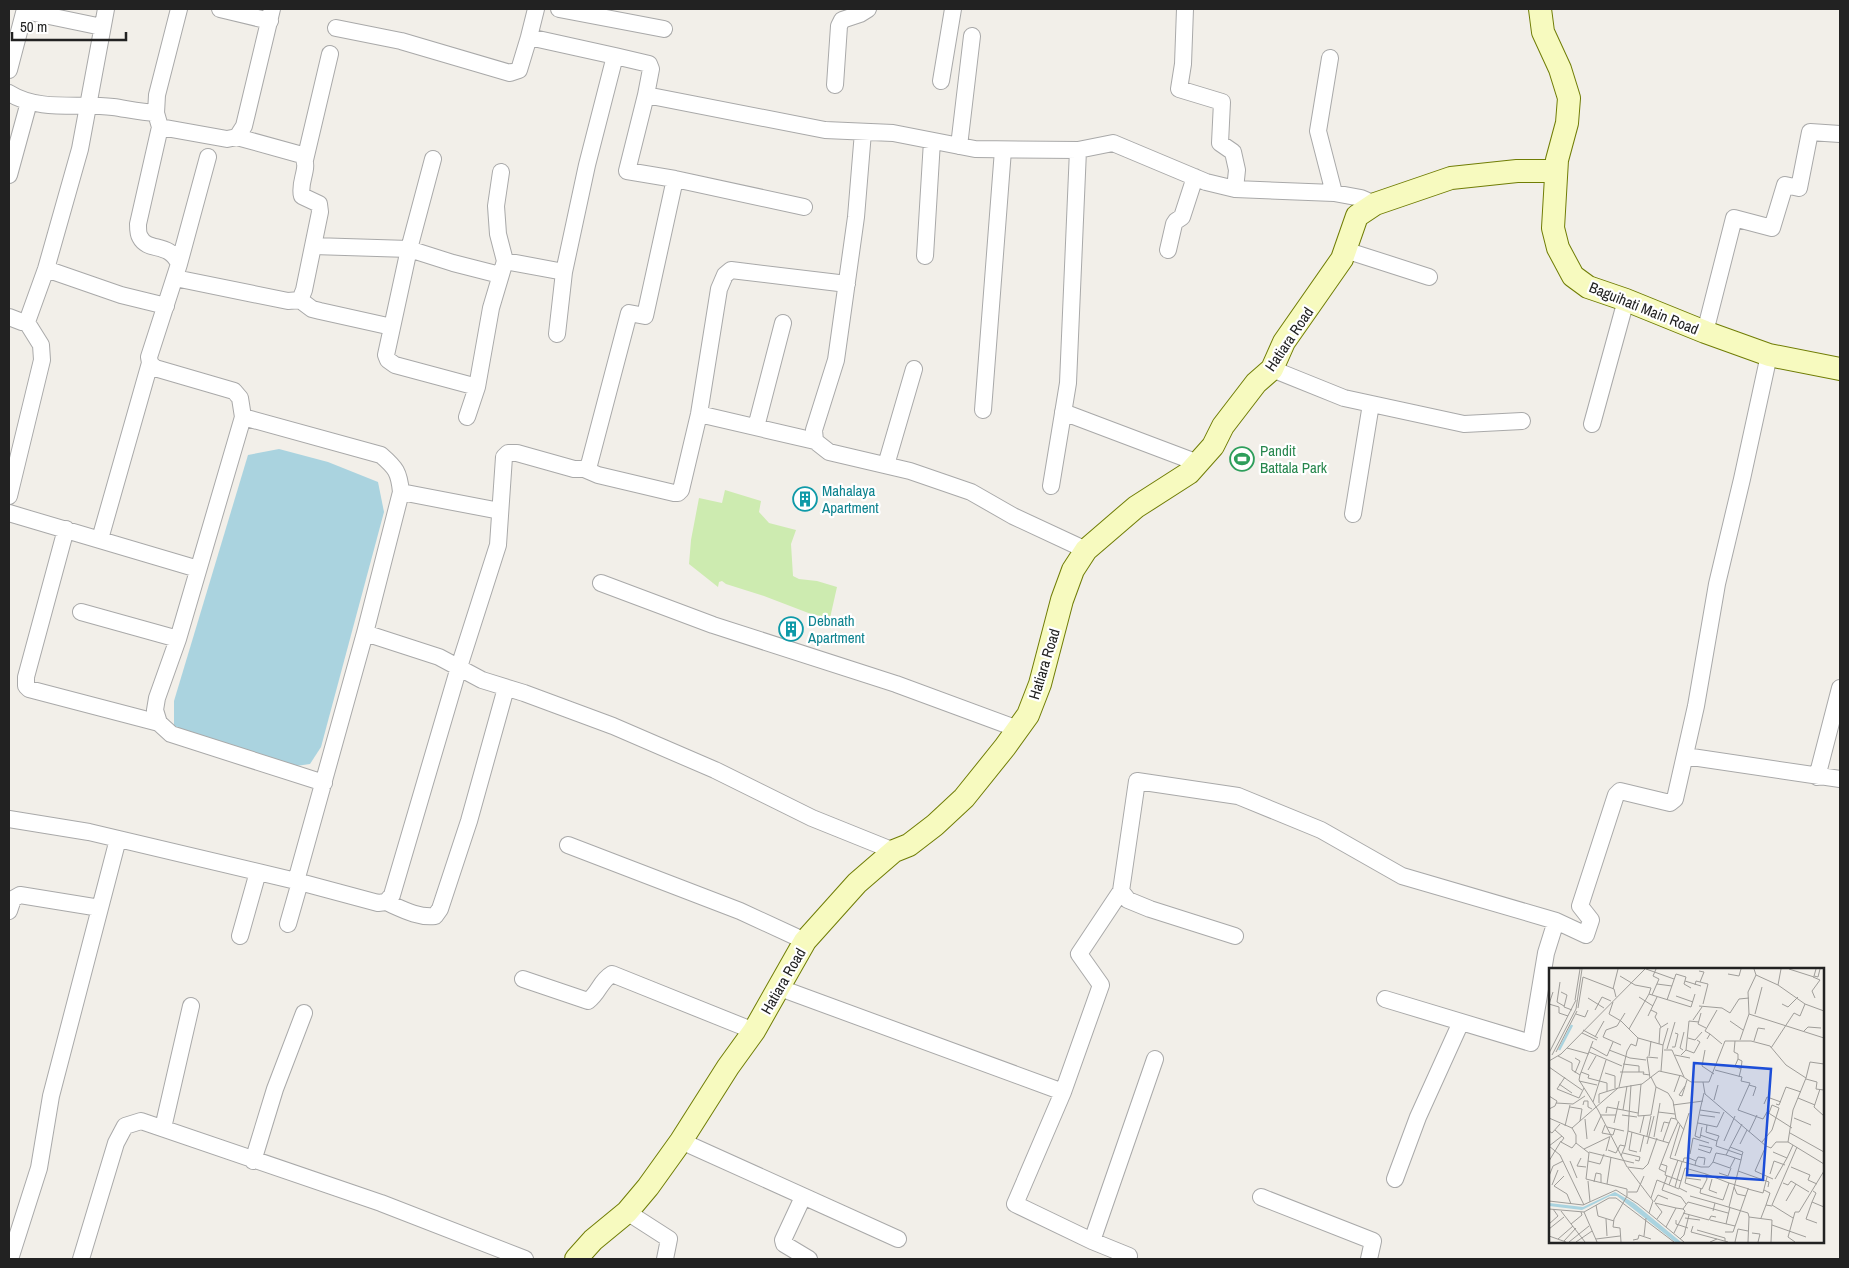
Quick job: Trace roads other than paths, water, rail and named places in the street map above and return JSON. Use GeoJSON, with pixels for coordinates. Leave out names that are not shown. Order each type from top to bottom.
{"type":"FeatureCollection","features":[{"type":"Feature","properties":{"kind":"street"},"geometry":{"type":"LineString","coordinates":[[26,321],[46,269],[80,149],[106,9]]}},
{"type":"Feature","properties":{"kind":"street"},"geometry":{"type":"LineString","coordinates":[[177,271],[176,257],[171,251],[146,244],[139,236],[138,224],[158,120],[157,95],[179,9]]}},
{"type":"Feature","properties":{"kind":"street"},"geometry":{"type":"LineString","coordinates":[[220,9],[271,15],[244,126],[238,137]]}},
{"type":"Feature","properties":{"kind":"street"},"geometry":{"type":"LineString","coordinates":[[336,28],[400,41],[510,73],[519,70],[536,9]]}},
{"type":"Feature","properties":{"kind":"street"},"geometry":{"type":"LineString","coordinates":[[559,9],[664,28]]}},
{"type":"Feature","properties":{"kind":"street"},"geometry":{"type":"LineString","coordinates":[[835,85],[842,20],[868,9]]}},
{"type":"Feature","properties":{"kind":"street"},"geometry":{"type":"LineString","coordinates":[[941,81],[953,9]]}},
{"type":"Feature","properties":{"kind":"street"},"geometry":{"type":"LineString","coordinates":[[1185,9],[1183,64],[1179,89],[1222,102],[1220,143],[1233,152],[1237,170],[1235,190]]}},
{"type":"Feature","properties":{"kind":"street","name":"Baguihati Main Road"},"geometry":{"type":"LineString","coordinates":[[1540,9],[1543,32],[1560,69],[1569,98],[1567,123],[1562,138],[1556,171],[1553,228],[1558,248],[1573,276],[1588,287],[1626,300],[1705,332],[1769,354],[1840,370]]}},
{"type":"Feature","properties":{"kind":"street"},"geometry":{"type":"LineString","coordinates":[[9,70],[25,10],[102,27]]}},
{"type":"Feature","properties":{"kind":"street"},"geometry":{"type":"LineString","coordinates":[[959,146],[972,36]]}},
{"type":"Feature","properties":{"kind":"street"},"geometry":{"type":"LineString","coordinates":[[529,37],[649,64],[651,69],[646,96],[627,171],[804,207]]}},
{"type":"Feature","properties":{"kind":"street"},"geometry":{"type":"LineString","coordinates":[[300,300],[304,290],[320,212],[319,204],[302,196],[300,189],[330,54]]}},
{"type":"Feature","properties":{"kind":"street"},"geometry":{"type":"LineString","coordinates":[[557,334],[564,272],[587,165],[616,56]]}},
{"type":"Feature","properties":{"kind":"street"},"geometry":{"type":"LineString","coordinates":[[1330,58],[1318,131],[1334,193]]}},
{"type":"Feature","properties":{"kind":"street"},"geometry":{"type":"LineString","coordinates":[[9,93],[29,102],[113,107],[227,139],[238,137],[302,155],[306,160]]}},
{"type":"Feature","properties":{"kind":"street"},"geometry":{"type":"LineString","coordinates":[[646,96],[825,130],[893,133],[975,149],[1078,150],[1113,143],[1195,178],[1235,190],[1334,193],[1361,198],[1375,204]]}},
{"type":"Feature","properties":{"kind":"street"},"geometry":{"type":"LineString","coordinates":[[9,175],[29,102]]}},
{"type":"Feature","properties":{"kind":"street"},"geometry":{"type":"LineString","coordinates":[[815,441],[814,430],[836,360],[860,174],[862,132]]}},
{"type":"Feature","properties":{"kind":"street"},"geometry":{"type":"LineString","coordinates":[[1705,332],[1734,218],[1772,228],[1785,185],[1799,188],[1810,132],[1840,134]]}},
{"type":"Feature","properties":{"kind":"street"},"geometry":{"type":"LineString","coordinates":[[925,256],[932,141]]}},
{"type":"Feature","properties":{"kind":"street"},"geometry":{"type":"LineString","coordinates":[[983,410],[1003,150]]}},
{"type":"Feature","properties":{"kind":"street"},"geometry":{"type":"LineString","coordinates":[[1051,486],[1068,383],[1078,150]]}},
{"type":"Feature","properties":{"kind":"street"},"geometry":{"type":"LineString","coordinates":[[100,538],[150,363],[149,357],[177,271],[208,157]]}},
{"type":"Feature","properties":{"kind":"street"},"geometry":{"type":"LineString","coordinates":[[433,158],[386,354],[388,360],[395,366],[477,386]]}},
{"type":"Feature","properties":{"kind":"street","name":"Hatiara Road"},"geometry":{"type":"LineString","coordinates":[[576,1259],[593,1240],[627,1212],[682,1141],[728,1067],[754,1031],[805,942],[857,882],[894,851],[909,845],[935,825],[964,798],[1018,729],[1028,715],[1040,684],[1062,600],[1073,570],[1086,550],[1136,507],[1190,473],[1213,446],[1223,426],[1256,383],[1272,369],[1284,342],[1337,267],[1357,216],[1375,204],[1451,178],[1517,172],[1556,171]]}},
{"type":"Feature","properties":{"kind":"street"},"geometry":{"type":"LineString","coordinates":[[467,417],[477,386],[491,308],[503,268],[496,206],[501,172]]}},
{"type":"Feature","properties":{"kind":"street"},"geometry":{"type":"LineString","coordinates":[[1168,250],[1174,224],[1182,217],[1195,178]]}},
{"type":"Feature","properties":{"kind":"street"},"geometry":{"type":"LineString","coordinates":[[584,469],[589,466],[593,457],[629,313],[645,316],[675,180]]}},
{"type":"Feature","properties":{"kind":"street"},"geometry":{"type":"LineString","coordinates":[[313,246],[410,249],[453,263],[564,272]]}},
{"type":"Feature","properties":{"kind":"street"},"geometry":{"type":"LineString","coordinates":[[1345,250],[1429,277]]}},
{"type":"Feature","properties":{"kind":"street"},"geometry":{"type":"LineString","coordinates":[[46,269],[122,295],[166,306]]}},
{"type":"Feature","properties":{"kind":"street"},"geometry":{"type":"LineString","coordinates":[[386,902],[392,895],[459,667],[498,545],[504,457],[508,453],[517,453],[574,469],[584,469],[598,475],[678,493],[681,490],[698,414],[719,289],[724,275],[730,270],[737,270],[847,284]]}},
{"type":"Feature","properties":{"kind":"street"},"geometry":{"type":"LineString","coordinates":[[177,271],[288,301],[300,300],[312,309],[392,327]]}},
{"type":"Feature","properties":{"kind":"street"},"geometry":{"type":"LineString","coordinates":[[1592,424],[1626,300]]}},
{"type":"Feature","properties":{"kind":"street"},"geometry":{"type":"LineString","coordinates":[[9,317],[26,321],[41,345],[42,360],[9,496]]}},
{"type":"Feature","properties":{"kind":"street"},"geometry":{"type":"LineString","coordinates":[[756,427],[783,323]]}},
{"type":"Feature","properties":{"kind":"street"},"geometry":{"type":"LineString","coordinates":[[1128,1259],[1129,1256],[1092,1241],[1014,1204],[1064,1092],[1101,985],[1080,954],[1121,891],[1137,781],[1238,796],[1321,830],[1402,876],[1556,921],[1586,935],[1591,920],[1580,906],[1616,795],[1620,791],[1670,803],[1674,800],[1696,706],[1717,584],[1769,354]]}},
{"type":"Feature","properties":{"kind":"street"},"geometry":{"type":"LineString","coordinates":[[150,363],[155,368],[234,392],[240,398],[243,417],[178,639],[157,698],[155,710],[159,723]]}},
{"type":"Feature","properties":{"kind":"street"},"geometry":{"type":"LineString","coordinates":[[886,465],[914,369]]}},
{"type":"Feature","properties":{"kind":"street"},"geometry":{"type":"LineString","coordinates":[[1272,369],[1344,398],[1464,424],[1522,421]]}},
{"type":"Feature","properties":{"kind":"street"},"geometry":{"type":"LineString","coordinates":[[1353,514],[1371,404]]}},
{"type":"Feature","properties":{"kind":"street"},"geometry":{"type":"LineString","coordinates":[[1063,412],[1198,463]]}},
{"type":"Feature","properties":{"kind":"street"},"geometry":{"type":"LineString","coordinates":[[698,414],[815,441],[829,452],[910,471],[971,492],[1013,516],[1086,550]]}},
{"type":"Feature","properties":{"kind":"street"},"geometry":{"type":"LineString","coordinates":[[243,417],[381,455],[395,467],[400,481],[401,492],[288,924]]}},
{"type":"Feature","properties":{"kind":"street"},"geometry":{"type":"LineString","coordinates":[[401,492],[500,511]]}},
{"type":"Feature","properties":{"kind":"street"},"geometry":{"type":"LineString","coordinates":[[9,513],[100,538],[198,569]]}},
{"type":"Feature","properties":{"kind":"street"},"geometry":{"type":"LineString","coordinates":[[66,529],[26,677],[26,686],[30,689],[159,723],[171,734],[324,783]]}},
{"type":"Feature","properties":{"kind":"street"},"geometry":{"type":"LineString","coordinates":[[601,583],[713,625],[896,684],[1018,729]]}},
{"type":"Feature","properties":{"kind":"street"},"geometry":{"type":"LineString","coordinates":[[81,612],[178,639]]}},
{"type":"Feature","properties":{"kind":"street"},"geometry":{"type":"LineString","coordinates":[[365,633],[439,657],[482,680],[613,726],[715,770],[812,818],[894,851]]}},
{"type":"Feature","properties":{"kind":"street"},"geometry":{"type":"LineString","coordinates":[[9,819],[89,832],[378,903],[386,902],[418,915],[435,916],[440,909],[468,821],[506,688]]}},
{"type":"Feature","properties":{"kind":"street"},"geometry":{"type":"LineString","coordinates":[[1817,777],[1840,688]]}},
{"type":"Feature","properties":{"kind":"street"},"geometry":{"type":"LineString","coordinates":[[1685,756],[1840,779]]}},
{"type":"Feature","properties":{"kind":"street"},"geometry":{"type":"LineString","coordinates":[[10,1259],[39,1168],[51,1096],[118,839]]}},
{"type":"Feature","properties":{"kind":"street"},"geometry":{"type":"LineString","coordinates":[[568,845],[740,911],[805,942]]}},
{"type":"Feature","properties":{"kind":"street"},"geometry":{"type":"LineString","coordinates":[[240,936],[258,872]]}},
{"type":"Feature","properties":{"kind":"street"},"geometry":{"type":"LineString","coordinates":[[1121,891],[1128,900],[1150,909],[1235,936]]}},
{"type":"Feature","properties":{"kind":"street"},"geometry":{"type":"LineString","coordinates":[[9,911],[13,899],[20,895],[100,908]]}},
{"type":"Feature","properties":{"kind":"street"},"geometry":{"type":"LineString","coordinates":[[1385,999],[1531,1043],[1546,953],[1556,921]]}},
{"type":"Feature","properties":{"kind":"street"},"geometry":{"type":"LineString","coordinates":[[523,979],[588,1001],[596,995],[602,981],[612,974],[754,1031]]}},
{"type":"Feature","properties":{"kind":"street"},"geometry":{"type":"LineString","coordinates":[[780,988],[1064,1092]]}},
{"type":"Feature","properties":{"kind":"street"},"geometry":{"type":"LineString","coordinates":[[163,1128],[190,1006]]}},
{"type":"Feature","properties":{"kind":"street"},"geometry":{"type":"LineString","coordinates":[[253,1160],[275,1089],[304,1013]]}},
{"type":"Feature","properties":{"kind":"street"},"geometry":{"type":"LineString","coordinates":[[1395,1178],[1418,1117],[1461,1022]]}},
{"type":"Feature","properties":{"kind":"street"},"geometry":{"type":"LineString","coordinates":[[1092,1241],[1155,1059]]}},
{"type":"Feature","properties":{"kind":"street"},"geometry":{"type":"LineString","coordinates":[[81,1259],[116,1143],[125,1126],[141,1121],[381,1203],[525,1259]]}},
{"type":"Feature","properties":{"kind":"street"},"geometry":{"type":"LineString","coordinates":[[682,1141],[898,1239]]}},
{"type":"Feature","properties":{"kind":"street"},"geometry":{"type":"LineString","coordinates":[[803,1197],[783,1240],[784,1244],[809,1259]]}},
{"type":"Feature","properties":{"kind":"street"},"geometry":{"type":"LineString","coordinates":[[1261,1197],[1373,1241],[1369,1259]]}},
{"type":"Feature","properties":{"kind":"street"},"geometry":{"type":"LineString","coordinates":[[627,1212],[669,1240],[665,1259]]}},
{"type":"Feature","properties":{"kind":"water"},"geometry":{"type":"Polygon","coordinates":[[[279,449],[328,462],[378,482],[384,512],[321,747],[310,764],[282,768],[174,729],[174,701],[248,455],[279,449]]]}},
{"type":"Feature","properties":{"kind":"place","name":"Pandit Battala Park"},"geometry":{"type":"Point","coordinates":[1242,459]}},
{"type":"Feature","properties":{"kind":"place","name":"Mahalaya Apartment"},"geometry":{"type":"Point","coordinates":[805,499]}},
{"type":"Feature","properties":{"kind":"place","name":"Debnath Apartment"},"geometry":{"type":"Point","coordinates":[791,629]}}]}
